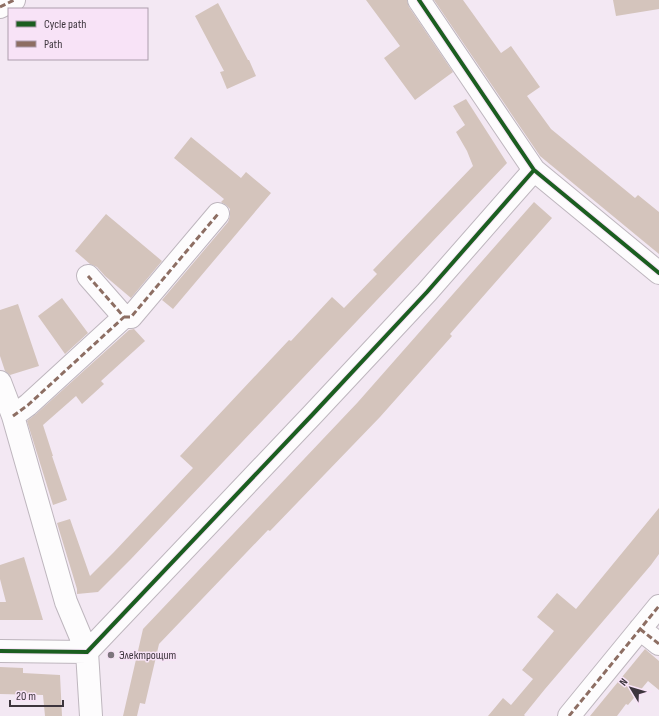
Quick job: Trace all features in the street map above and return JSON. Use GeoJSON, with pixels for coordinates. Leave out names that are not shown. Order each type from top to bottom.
{"type":"FeatureCollection","features":[{"type":"Feature","properties":{"kind":"street"},"geometry":{"type":"LineString","coordinates":[[0,8],[14,0]]}},
{"type":"Feature","properties":{"kind":"street"},"geometry":{"type":"LineString","coordinates":[[419,0],[534,170],[659,273]]}},
{"type":"Feature","properties":{"kind":"street"},"geometry":{"type":"LineString","coordinates":[[0,651],[88,652],[427,292],[534,170]]}},
{"type":"Feature","properties":{"kind":"street"},"geometry":{"type":"LineString","coordinates":[[13,416],[28,405],[124,318],[131,317],[218,214]]}},
{"type":"Feature","properties":{"kind":"street"},"geometry":{"type":"LineString","coordinates":[[88,276],[124,318]]}},
{"type":"Feature","properties":{"kind":"street"},"geometry":{"type":"LineString","coordinates":[[0,382],[13,416],[66,602],[88,652],[91,716]]}},
{"type":"Feature","properties":{"kind":"street"},"geometry":{"type":"LineString","coordinates":[[569,716],[659,606]]}},
{"type":"Feature","properties":{"kind":"street"},"geometry":{"type":"LineString","coordinates":[[640,628],[659,644]]}},
{"type":"Feature","properties":{"kind":"building"},"geometry":{"type":"Polygon","coordinates":[[[366,0],[407,0],[409,7],[453,72],[415,100],[384,58],[400,46],[366,0]]]}},
{"type":"Feature","properties":{"kind":"building"},"geometry":{"type":"Polygon","coordinates":[[[434,0],[463,0],[501,53],[511,46],[540,87],[527,96],[551,129],[635,198],[638,195],[659,212],[659,254],[540,156],[434,0]]]}},
{"type":"Feature","properties":{"kind":"building"},"geometry":{"type":"Polygon","coordinates":[[[613,0],[659,0],[659,9],[616,16],[613,0]]]}},
{"type":"Feature","properties":{"kind":"building"},"geometry":{"type":"Polygon","coordinates":[[[218,3],[256,76],[227,89],[220,72],[224,71],[195,16],[218,3]]]}},
{"type":"Feature","properties":{"kind":"building"},"geometry":{"type":"Polygon","coordinates":[[[466,99],[507,163],[131,559],[98,592],[77,594],[77,589],[57,523],[70,519],[90,576],[193,468],[180,456],[289,340],[291,341],[332,297],[344,308],[377,274],[373,270],[473,166],[467,151],[456,132],[465,125],[453,106],[466,99]]]}},
{"type":"Feature","properties":{"kind":"building"},"geometry":{"type":"Polygon","coordinates":[[[191,137],[241,178],[246,172],[271,193],[173,309],[162,300],[228,222],[230,216],[230,209],[221,202],[224,199],[174,158],[191,137]]]}},
{"type":"Feature","properties":{"kind":"building"},"geometry":{"type":"Polygon","coordinates":[[[534,202],[552,218],[450,334],[452,336],[380,417],[270,531],[268,530],[159,644],[145,704],[140,703],[137,716],[123,716],[143,629],[358,402],[534,202]]]}},
{"type":"Feature","properties":{"kind":"building"},"geometry":{"type":"Polygon","coordinates":[[[106,214],[162,261],[131,298],[105,276],[97,267],[90,264],[75,251],[106,214]]]}},
{"type":"Feature","properties":{"kind":"building"},"geometry":{"type":"Polygon","coordinates":[[[62,298],[88,333],[65,354],[38,316],[62,298]]]}},
{"type":"Feature","properties":{"kind":"building"},"geometry":{"type":"Polygon","coordinates":[[[18,304],[39,366],[10,375],[5,371],[0,356],[0,310],[18,304]]]}},
{"type":"Feature","properties":{"kind":"building"},"geometry":{"type":"Polygon","coordinates":[[[134,329],[145,341],[101,381],[104,384],[82,404],[76,396],[43,425],[67,500],[53,505],[27,421],[129,330],[134,329]]]}},
{"type":"Feature","properties":{"kind":"building"},"geometry":{"type":"Polygon","coordinates":[[[659,508],[659,554],[651,565],[545,689],[524,715],[525,716],[488,716],[503,698],[511,705],[533,679],[522,670],[554,631],[537,617],[557,593],[576,609],[659,508]]]}},
{"type":"Feature","properties":{"kind":"building"},"geometry":{"type":"Polygon","coordinates":[[[24,557],[43,620],[0,620],[0,602],[6,602],[0,579],[0,565],[24,557]]]}},
{"type":"Feature","properties":{"kind":"building"},"geometry":{"type":"Polygon","coordinates":[[[645,649],[659,661],[659,690],[648,681],[628,705],[626,704],[617,716],[590,716],[645,649]]]}},
{"type":"Feature","properties":{"kind":"building"},"geometry":{"type":"Polygon","coordinates":[[[0,667],[23,668],[23,673],[60,675],[62,716],[45,716],[43,695],[0,694],[0,667]]]}},
{"type":"Feature","properties":{"kind":"marked path"},"geometry":{"type":"LineString","coordinates":[[0,7],[14,0]]}},
{"type":"Feature","properties":{"kind":"marked path"},"geometry":{"type":"LineString","coordinates":[[124,317],[131,317],[218,214]]}},
{"type":"Feature","properties":{"kind":"marked path"},"geometry":{"type":"LineString","coordinates":[[13,416],[28,405],[124,317],[88,276]]}},
{"type":"Feature","properties":{"kind":"marked path"},"geometry":{"type":"LineString","coordinates":[[569,716],[659,606]]}},
{"type":"Feature","properties":{"kind":"marked path"},"geometry":{"type":"LineString","coordinates":[[640,629],[659,644]]}},
{"type":"Feature","properties":{"kind":"cycle path"},"geometry":{"type":"LineString","coordinates":[[419,0],[534,170],[659,273]]}},
{"type":"Feature","properties":{"kind":"cycle path"},"geometry":{"type":"LineString","coordinates":[[0,651],[87,652],[427,292],[534,170]]}},
{"type":"Feature","properties":{"kind":"place","name":"Электрощит"},"geometry":{"type":"Point","coordinates":[111,655]}}]}
